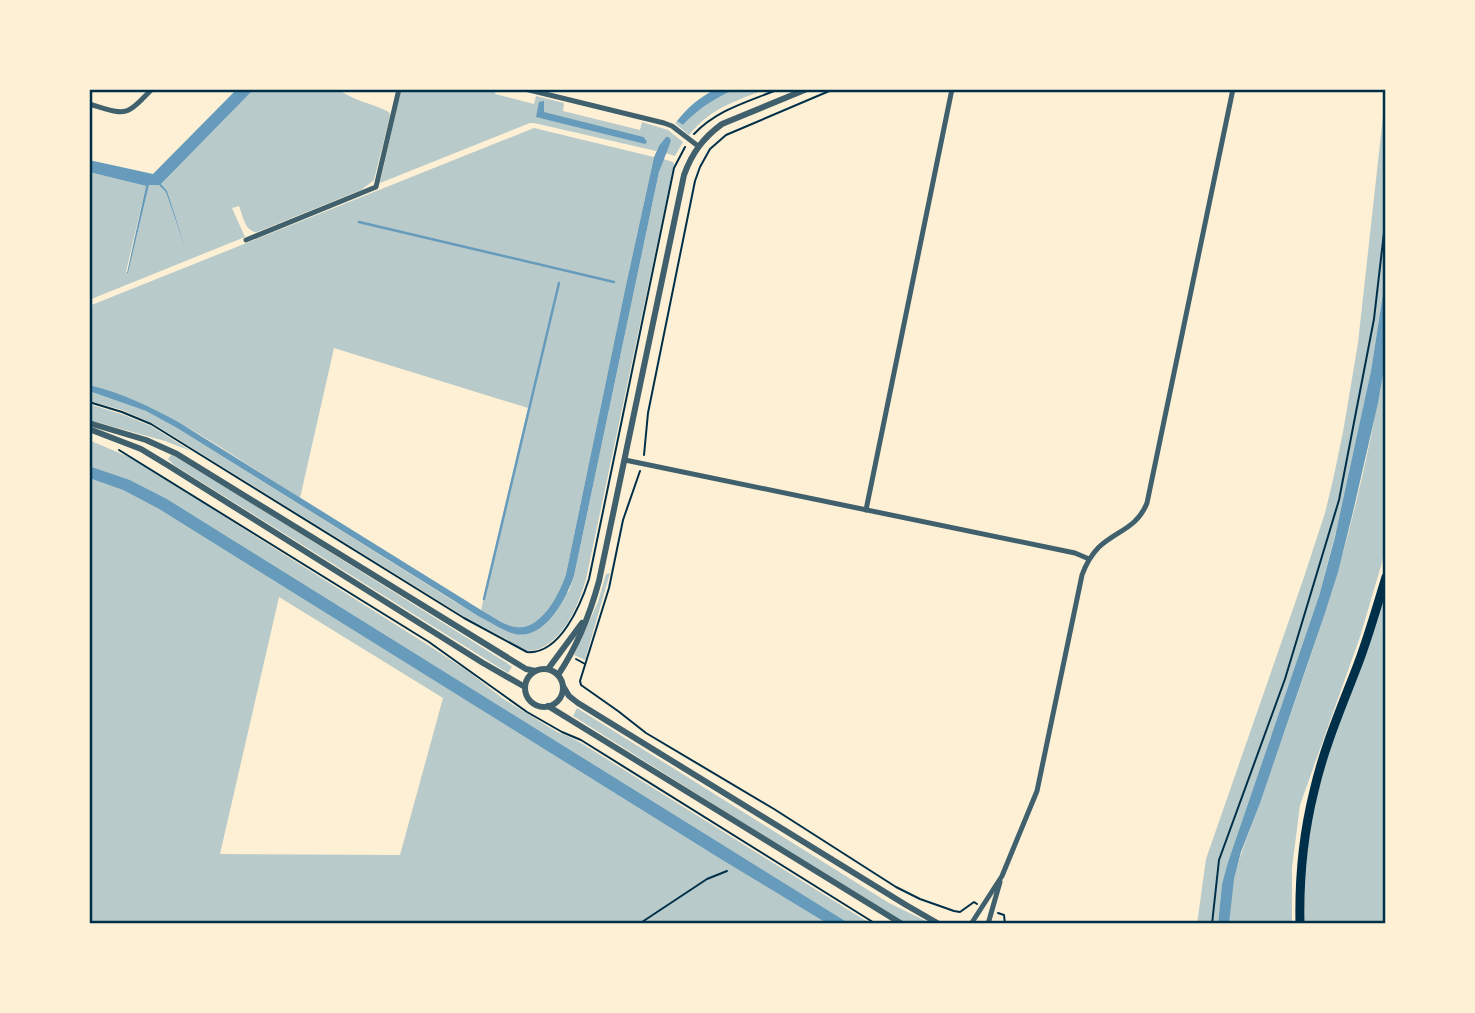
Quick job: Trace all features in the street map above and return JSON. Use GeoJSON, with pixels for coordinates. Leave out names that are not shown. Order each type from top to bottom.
{"type":"FeatureCollection","features":[{"type":"Feature","properties":{"kind":"highway"},"geometry":{"type":"LineString","coordinates":[[1300,924],[1300,870],[1314,790],[1386,577]]}},
{"type":"Feature","properties":{"kind":"street"},"geometry":{"type":"LineString","coordinates":[[89,104],[120,113],[132,110],[152,89]]}},
{"type":"Feature","properties":{"kind":"street"},"geometry":{"type":"LineString","coordinates":[[246,240],[376,187],[399,89]]}},
{"type":"Feature","properties":{"kind":"street"},"geometry":{"type":"LineString","coordinates":[[525,89],[664,123],[698,146]]}},
{"type":"Feature","properties":{"kind":"street"},"geometry":{"type":"LineString","coordinates":[[558,675],[571,656],[599,581],[688,164],[698,146],[712,131],[731,119],[807,89]]}},
{"type":"Feature","properties":{"kind":"street"},"geometry":{"type":"LineString","coordinates":[[866,510],[952,89]]}},
{"type":"Feature","properties":{"kind":"street"},"geometry":{"type":"LineString","coordinates":[[988,924],[1002,876],[1037,791],[1082,575],[1089,559],[1100,546],[1134,523],[1142,515],[1147,503],[1233,89]]}},
{"type":"Feature","properties":{"kind":"street"},"geometry":{"type":"LineString","coordinates":[[89,423],[146,440],[177,454],[526,669],[535,671]]}},
{"type":"Feature","properties":{"kind":"street"},"geometry":{"type":"LineString","coordinates":[[89,429],[141,449],[525,687]]}},
{"type":"Feature","properties":{"kind":"street"},"geometry":{"type":"LineString","coordinates":[[625,460],[1075,553],[1089,559]]}},
{"type":"Feature","properties":{"kind":"street"},"geometry":{"type":"LineString","coordinates":[[548,669],[587,616]]}},
{"type":"Feature","properties":{"kind":"street"},"geometry":{"type":"LineString","coordinates":[[902,924],[548,706],[532,702],[525,687],[530,675],[541,669],[548,669],[558,675],[566,693],[578,703],[939,924]]}},
{"type":"Feature","properties":{"kind":"street"},"geometry":{"type":"LineString","coordinates":[[548,706],[559,699],[563,686]]}},
{"type":"Feature","properties":{"kind":"street"},"geometry":{"type":"LineString","coordinates":[[971,924],[1002,876]]}},
{"type":"Feature","properties":{"kind":"path"},"geometry":{"type":"LineString","coordinates":[[834,89],[737,129],[718,141],[704,158],[695,181],[649,414],[643,463],[623,520],[609,588],[580,681],[581,685],[646,733],[774,809],[897,887],[920,899],[954,911],[960,912],[974,902]]}},
{"type":"Feature","properties":{"kind":"path"},"geometry":{"type":"LineString","coordinates":[[1212,924],[1219,860],[1285,679],[1339,500],[1374,319],[1386,215]]}},
{"type":"Feature","properties":{"kind":"path"},"geometry":{"type":"LineString","coordinates":[[89,402],[151,424],[464,618],[517,647],[531,653],[541,651],[551,643]]}},
{"type":"Feature","properties":{"kind":"path"},"geometry":{"type":"LineString","coordinates":[[113,447],[429,642],[527,712],[582,740],[876,924]]}},
{"type":"Feature","properties":{"kind":"path"},"geometry":{"type":"LineString","coordinates":[[639,924],[707,879],[727,870]]}},
{"type":"Feature","properties":{"kind":"path"},"geometry":{"type":"LineString","coordinates":[[1004,915],[1005,924]]}},
{"type":"Feature","properties":{"kind":"shaded area"},"geometry":{"type":"Polygon","coordinates":[[[254,89],[338,89],[389,112],[374,180],[361,190],[257,232],[247,226],[239,206],[232,208],[245,237],[89,300],[89,172],[146,186],[126,272],[128,273],[149,185],[164,188],[161,184],[254,89]]]}},
{"type":"Feature","properties":{"kind":"shaded area"},"geometry":{"type":"Polygon","coordinates":[[[401,89],[496,89],[495,94],[534,104],[536,96],[564,103],[563,111],[640,130],[642,122],[668,130],[683,142],[675,156],[665,153],[671,141],[666,137],[656,151],[530,123],[380,183],[401,89]],[[544,103],[536,116],[646,139],[644,137],[543,112],[544,103]]]}},
{"type":"Feature","properties":{"kind":"shaded area"},"geometry":{"type":"Polygon","coordinates":[[[736,89],[766,89],[715,112],[689,135],[675,123],[677,121],[683,125],[707,104],[736,89]]]}},
{"type":"Feature","properties":{"kind":"shaded area"},"geometry":{"type":"Polygon","coordinates":[[[1386,89],[1386,274],[1371,371],[1345,498],[1319,596],[1228,862],[1222,884],[1218,924],[1197,924],[1206,859],[1303,580],[1333,480],[1358,343],[1386,89]]]}},
{"type":"Feature","properties":{"kind":"shaded area"},"geometry":{"type":"Polygon","coordinates":[[[534,128],[654,157],[566,574],[554,600],[534,623],[516,627],[481,610],[528,408],[334,348],[300,498],[172,419],[145,405],[89,385],[89,306],[534,128]]]}},
{"type":"Feature","properties":{"kind":"shaded area"},"geometry":{"type":"Polygon","coordinates":[[[663,159],[674,164],[586,579],[573,613],[559,635],[539,649],[528,651],[465,617],[152,423],[122,410],[89,401],[89,391],[146,411],[455,602],[513,633],[522,634],[569,591],[574,576],[663,159]]]}},
{"type":"Feature","properties":{"kind":"shaded area"},"geometry":{"type":"Polygon","coordinates":[[[1386,357],[1386,545],[1360,637],[1300,805],[1292,868],[1292,924],[1229,924],[1231,892],[1239,861],[1309,662],[1352,519],[1386,357]]]}},
{"type":"Feature","properties":{"kind":"shaded area"},"geometry":{"type":"Polygon","coordinates":[[[89,404],[151,426],[191,451],[89,420],[89,404]]]}},
{"type":"Feature","properties":{"kind":"shaded area"},"geometry":{"type":"Polygon","coordinates":[[[89,440],[131,458],[428,645],[502,698],[557,732],[581,743],[871,924],[850,924],[167,499],[130,480],[89,466],[89,440]]]}},
{"type":"Feature","properties":{"kind":"shaded area"},"geometry":{"type":"Polygon","coordinates":[[[171,455],[512,667],[508,673],[174,465],[168,459],[171,455]]]}},
{"type":"Feature","properties":{"kind":"shaded area"},"geometry":{"type":"Polygon","coordinates":[[[89,478],[123,490],[159,509],[828,924],[143,922],[89,924],[89,478]],[[279,597],[220,854],[400,855],[443,698],[279,597]]]}},
{"type":"Feature","properties":{"kind":"shaded area"},"geometry":{"type":"Polygon","coordinates":[[[610,573],[585,660],[574,655],[598,602],[606,574],[610,573]]]}},
{"type":"Feature","properties":{"kind":"shaded area"},"geometry":{"type":"Polygon","coordinates":[[[1386,588],[1386,924],[1304,924],[1308,823],[1332,741],[1386,588]]]}},
{"type":"Feature","properties":{"kind":"shaded area"},"geometry":{"type":"Polygon","coordinates":[[[577,708],[889,903],[932,924],[904,924],[573,716],[577,708]]]}},
{"type":"Feature","properties":{"kind":"water"},"geometry":{"type":"Polygon","coordinates":[[[237,89],[254,89],[161,184],[167,191],[185,247],[166,192],[159,185],[149,185],[127,273],[146,186],[89,172],[89,160],[153,174],[237,89]]]}},
{"type":"Feature","properties":{"kind":"water"},"geometry":{"type":"Polygon","coordinates":[[[716,89],[736,89],[707,104],[683,125],[677,121],[685,111],[716,89]]]}},
{"type":"Feature","properties":{"kind":"water"},"geometry":{"type":"Polygon","coordinates":[[[544,101],[544,112],[644,137],[647,142],[645,144],[536,117],[539,102],[544,101]]]}},
{"type":"Feature","properties":{"kind":"water"},"geometry":{"type":"Polygon","coordinates":[[[666,137],[671,141],[659,172],[574,576],[560,606],[536,631],[515,634],[506,631],[177,428],[146,411],[89,391],[89,385],[113,392],[169,417],[498,620],[507,625],[525,627],[534,623],[548,609],[566,574],[654,157],[666,137]]]}},
{"type":"Feature","properties":{"kind":"water"},"geometry":{"type":"Polygon","coordinates":[[[1386,274],[1386,357],[1378,403],[1338,572],[1241,852],[1234,879],[1229,924],[1218,924],[1222,884],[1228,862],[1319,596],[1335,537],[1371,371],[1386,274]]]}},
{"type":"Feature","properties":{"kind":"water"},"geometry":{"type":"Polygon","coordinates":[[[89,466],[130,480],[167,499],[850,924],[828,924],[159,509],[123,490],[89,478],[89,466]]]}},
{"type":"Feature","properties":{"kind":"waterway"},"geometry":{"type":"LineString","coordinates":[[359,222],[614,282]]}},
{"type":"Feature","properties":{"kind":"waterway"},"geometry":{"type":"LineString","coordinates":[[484,599],[559,283]]}}]}
